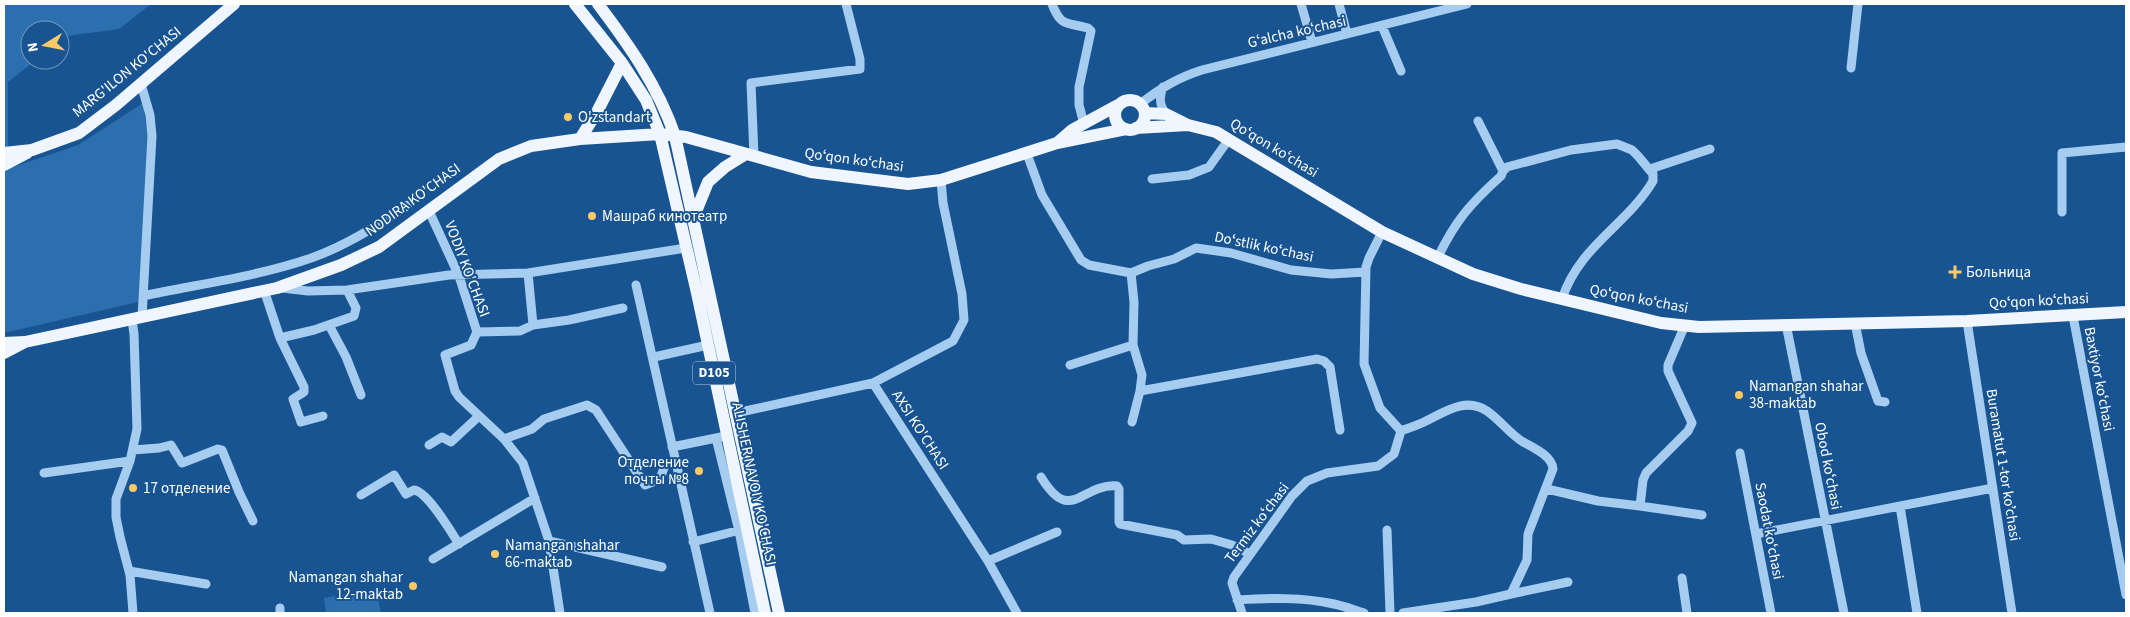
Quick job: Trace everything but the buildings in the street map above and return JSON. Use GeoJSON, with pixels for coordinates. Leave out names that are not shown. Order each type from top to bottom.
{"type":"FeatureCollection","features":[{"type":"Feature","properties":{"kind":"main road","name":"MARG'ILON KO'CHASI"},"geometry":{"type":"LineString","coordinates":[[32,150],[79,133],[141,84],[234,4]]}},
{"type":"Feature","properties":{"kind":"main road","name":"ALISHER NAVOIY KO'CHASI"},"geometry":{"type":"LineString","coordinates":[[575,4],[622,63],[646,100],[660,134],[708,345],[722,437],[743,530],[765,613]]}},
{"type":"Feature","properties":{"kind":"main road","name":"D105"},"geometry":{"type":"LineString","coordinates":[[598,4],[649,76],[667,111],[675,136]]}},
{"type":"Feature","properties":{"kind":"main road"},"geometry":{"type":"LineString","coordinates":[[580,140],[597,112],[622,63]]}},
{"type":"Feature","properties":{"kind":"main road"},"geometry":{"type":"LineString","coordinates":[[1126,100],[1132,100],[1142,108],[1143,122],[1131,129],[1118,124],[1116,110],[1118,105],[1126,100]]}},
{"type":"Feature","properties":{"kind":"main road","name":"Qoʻqon koʻchasi"},"geometry":{"type":"LineString","coordinates":[[1057,143],[1072,130],[1118,105]]}},
{"type":"Feature","properties":{"kind":"main road","name":"Qoʻqon koʻchasi"},"geometry":{"type":"LineString","coordinates":[[1142,108],[1166,114],[1188,125],[1216,132],[1382,232],[1473,274],[1562,299],[1661,323],[1698,327],[1967,321],[2126,312]]}},
{"type":"Feature","properties":{"kind":"main road","name":"Qoʻqon koʻchasi"},"geometry":{"type":"LineString","coordinates":[[675,136],[811,172],[908,184],[941,180],[1057,143],[1131,129],[1188,125]]}},
{"type":"Feature","properties":{"kind":"main road","name":"NODIRA KO'CHASI"},"geometry":{"type":"LineString","coordinates":[[4,343],[25,342],[277,288],[341,265],[379,247],[478,172],[499,159],[531,146],[660,134],[675,136]]}},
{"type":"Feature","properties":{"kind":"main road","name":"ALISHER NAVOIY KO'CHASI"},"geometry":{"type":"LineString","coordinates":[[675,136],[779,613]]}},
{"type":"Feature","properties":{"kind":"main road"},"geometry":{"type":"LineString","coordinates":[[4,153],[32,150]]}},
{"type":"Feature","properties":{"kind":"main road"},"geometry":{"type":"LineString","coordinates":[[4,165],[13,162],[32,150]]}},
{"type":"Feature","properties":{"kind":"main road"},"geometry":{"type":"LineString","coordinates":[[693,219],[708,182],[725,167],[750,155]]}},
{"type":"Feature","properties":{"kind":"main road","name":"NODIRA KO'CHASI"},"geometry":{"type":"LineString","coordinates":[[4,353],[25,342]]}},
{"type":"Feature","properties":{"kind":"street"},"geometry":{"type":"LineString","coordinates":[[750,155],[754,132],[751,82],[860,69],[860,59],[846,4]]}},
{"type":"Feature","properties":{"kind":"street"},"geometry":{"type":"LineString","coordinates":[[1052,4],[1058,18],[1062,22],[1088,28],[1091,31],[1079,87],[1079,105],[1084,124]]}},
{"type":"Feature","properties":{"kind":"street"},"geometry":{"type":"LineString","coordinates":[[1301,4],[1312,42]]}},
{"type":"Feature","properties":{"kind":"street"},"geometry":{"type":"LineString","coordinates":[[1338,4],[1346,34]]}},
{"type":"Feature","properties":{"kind":"street","name":"Gʻalcha koʻchasi"},"geometry":{"type":"LineString","coordinates":[[1142,108],[1164,86],[1183,76],[1467,4]]}},
{"type":"Feature","properties":{"kind":"street"},"geometry":{"type":"LineString","coordinates":[[1851,68],[1858,4]]}},
{"type":"Feature","properties":{"kind":"street"},"geometry":{"type":"LineString","coordinates":[[1382,26],[1401,71]]}},
{"type":"Feature","properties":{"kind":"street"},"geometry":{"type":"LineString","coordinates":[[133,613],[129,571],[116,517],[116,499],[130,461],[137,429],[138,404],[134,334],[143,296],[152,136],[150,115],[141,84]]}},
{"type":"Feature","properties":{"kind":"street"},"geometry":{"type":"LineString","coordinates":[[1164,86],[1160,94],[1160,103],[1166,114]]}},
{"type":"Feature","properties":{"kind":"street"},"geometry":{"type":"LineString","coordinates":[[1478,121],[1503,171]]}},
{"type":"Feature","properties":{"kind":"street"},"geometry":{"type":"LineString","coordinates":[[1152,179],[1189,175],[1209,168],[1228,139]]}},
{"type":"Feature","properties":{"kind":"street"},"geometry":{"type":"LineString","coordinates":[[1437,259],[1450,231],[1460,217],[1501,176],[1503,171],[1515,164],[1571,150],[1611,144],[1617,144],[1632,150],[1650,169],[1654,178],[1652,183],[1635,204],[1590,250],[1571,278],[1562,299]]}},
{"type":"Feature","properties":{"kind":"street"},"geometry":{"type":"LineString","coordinates":[[2062,212],[2062,153],[2126,147]]}},
{"type":"Feature","properties":{"kind":"street"},"geometry":{"type":"LineString","coordinates":[[1650,169],[1710,149]]}},
{"type":"Feature","properties":{"kind":"street"},"geometry":{"type":"LineString","coordinates":[[1027,154],[1042,195],[1081,260],[1089,265],[1131,273],[1134,302],[1133,345],[1142,375],[1132,422]]}},
{"type":"Feature","properties":{"kind":"street"},"geometry":{"type":"LineString","coordinates":[[873,383],[953,341],[964,320],[962,294],[943,203],[941,180]]}},
{"type":"Feature","properties":{"kind":"street"},"geometry":{"type":"LineString","coordinates":[[143,296],[286,266],[334,249],[408,204]]}},
{"type":"Feature","properties":{"kind":"street","name":"VODIY KO'CHASI"},"geometry":{"type":"LineString","coordinates":[[429,211],[459,276],[477,332],[471,345],[446,354],[445,358],[455,391],[504,438],[523,463],[549,542],[560,613]]}},
{"type":"Feature","properties":{"kind":"street"},"geometry":{"type":"LineString","coordinates":[[1382,232],[1368,258],[1366,272],[1364,364],[1380,408],[1401,431],[1453,407],[1470,404],[1482,408],[1520,440],[1544,454],[1554,469],[1528,534],[1527,560],[1511,594]]}},
{"type":"Feature","properties":{"kind":"street"},"geometry":{"type":"LineString","coordinates":[[277,288],[308,291],[348,290],[438,276],[528,273],[686,248]]}},
{"type":"Feature","properties":{"kind":"street","name":"Doʻstlik koʻchasi"},"geometry":{"type":"LineString","coordinates":[[1131,273],[1174,259],[1196,248],[1231,253],[1290,270],[1331,274],[1366,272]]}},
{"type":"Feature","properties":{"kind":"street"},"geometry":{"type":"LineString","coordinates":[[334,249],[341,265]]}},
{"type":"Feature","properties":{"kind":"street"},"geometry":{"type":"LineString","coordinates":[[528,273],[533,325]]}},
{"type":"Feature","properties":{"kind":"street"},"geometry":{"type":"LineString","coordinates":[[636,285],[654,357],[675,461],[710,613]]}},
{"type":"Feature","properties":{"kind":"street"},"geometry":{"type":"LineString","coordinates":[[264,290],[280,338],[304,387],[304,392],[293,399],[300,420],[305,422],[323,416]]}},
{"type":"Feature","properties":{"kind":"street"},"geometry":{"type":"LineString","coordinates":[[280,338],[329,325],[356,314],[356,308],[348,290]]}},
{"type":"Feature","properties":{"kind":"street"},"geometry":{"type":"LineString","coordinates":[[477,332],[520,331],[533,325],[569,320],[623,308]]}},
{"type":"Feature","properties":{"kind":"street","name":"Baxtiyor koʻchasi"},"geometry":{"type":"LineString","coordinates":[[2074,316],[2126,595]]}},
{"type":"Feature","properties":{"kind":"street","name":"Buramatut 1-tor koʼchasi"},"geometry":{"type":"LineString","coordinates":[[1967,321],[2012,613]]}},
{"type":"Feature","properties":{"kind":"street"},"geometry":{"type":"LineString","coordinates":[[1855,323],[1861,353],[1878,400],[1885,402]]}},
{"type":"Feature","properties":{"kind":"street","name":"Obod koʻchasi"},"geometry":{"type":"LineString","coordinates":[[1786,324],[1844,613]]}},
{"type":"Feature","properties":{"kind":"street"},"geometry":{"type":"LineString","coordinates":[[329,325],[346,357],[361,395]]}},
{"type":"Feature","properties":{"kind":"street"},"geometry":{"type":"LineString","coordinates":[[1640,506],[1643,480],[1646,473],[1688,431],[1692,423],[1668,371],[1668,365],[1685,325]]}},
{"type":"Feature","properties":{"kind":"street"},"geometry":{"type":"LineString","coordinates":[[654,357],[708,345]]}},
{"type":"Feature","properties":{"kind":"street"},"geometry":{"type":"LineString","coordinates":[[1070,365],[1133,345]]}},
{"type":"Feature","properties":{"kind":"street"},"geometry":{"type":"LineString","coordinates":[[1140,391],[1317,359],[1324,361],[1330,367],[1340,430]]}},
{"type":"Feature","properties":{"kind":"street","name":"AXSI KO'CHASI"},"geometry":{"type":"LineString","coordinates":[[736,413],[873,383],[988,561],[1017,613]]}},
{"type":"Feature","properties":{"kind":"street"},"geometry":{"type":"LineString","coordinates":[[504,438],[532,429],[544,419],[587,405],[596,410],[644,485],[660,479],[665,465],[675,461]]}},
{"type":"Feature","properties":{"kind":"street"},"geometry":{"type":"LineString","coordinates":[[429,445],[442,437],[451,442],[479,416]]}},
{"type":"Feature","properties":{"kind":"street","name":"Termiz koʻchasi"},"geometry":{"type":"LineString","coordinates":[[1242,613],[1232,583],[1234,577],[1292,496],[1307,481],[1327,474],[1378,466],[1394,454],[1401,431]]}},
{"type":"Feature","properties":{"kind":"street"},"geometry":{"type":"LineString","coordinates":[[672,447],[722,437]]}},
{"type":"Feature","properties":{"kind":"street"},"geometry":{"type":"LineString","coordinates":[[133,450],[159,448],[171,444],[182,463],[218,449],[222,450],[253,521]]}},
{"type":"Feature","properties":{"kind":"street","name":"Saodat koʻchasi"},"geometry":{"type":"LineString","coordinates":[[1740,453],[1771,613]]}},
{"type":"Feature","properties":{"kind":"street"},"geometry":{"type":"LineString","coordinates":[[44,474],[130,461]]}},
{"type":"Feature","properties":{"kind":"street"},"geometry":{"type":"LineString","coordinates":[[361,495],[394,475],[405,494],[416,490],[419,491],[438,511],[459,544]]}},
{"type":"Feature","properties":{"kind":"street"},"geometry":{"type":"LineString","coordinates":[[1041,477],[1050,493],[1056,498],[1066,501],[1074,501],[1096,490],[1117,486],[1119,489],[1118,522],[1120,524],[1177,535],[1184,540],[1211,539],[1232,545],[1250,554]]}},
{"type":"Feature","properties":{"kind":"street"},"geometry":{"type":"LineString","coordinates":[[1756,534],[1993,488]]}},
{"type":"Feature","properties":{"kind":"street"},"geometry":{"type":"LineString","coordinates":[[1547,489],[1598,501],[1702,515]]}},
{"type":"Feature","properties":{"kind":"street"},"geometry":{"type":"LineString","coordinates":[[433,559],[535,498]]}},
{"type":"Feature","properties":{"kind":"street"},"geometry":{"type":"LineString","coordinates":[[1900,506],[1917,613]]}},
{"type":"Feature","properties":{"kind":"street"},"geometry":{"type":"LineString","coordinates":[[693,542],[743,530],[755,613]]}},
{"type":"Feature","properties":{"kind":"street"},"geometry":{"type":"LineString","coordinates":[[1388,530],[1390,613]]}},
{"type":"Feature","properties":{"kind":"street"},"geometry":{"type":"LineString","coordinates":[[988,561],[1057,532]]}},
{"type":"Feature","properties":{"kind":"street"},"geometry":{"type":"LineString","coordinates":[[549,542],[662,567]]}},
{"type":"Feature","properties":{"kind":"street"},"geometry":{"type":"LineString","coordinates":[[129,571],[206,584]]}},
{"type":"Feature","properties":{"kind":"street"},"geometry":{"type":"LineString","coordinates":[[1682,578],[1687,613]]}},
{"type":"Feature","properties":{"kind":"street"},"geometry":{"type":"LineString","coordinates":[[1403,613],[1476,602],[1568,582]]}},
{"type":"Feature","properties":{"kind":"street"},"geometry":{"type":"LineString","coordinates":[[1237,600],[1299,599],[1335,604],[1364,613]]}},
{"type":"Feature","properties":{"kind":"street"},"geometry":{"type":"LineString","coordinates":[[1476,602],[1478,613]]}},
{"type":"Feature","properties":{"kind":"shaded area"},"geometry":{"type":"Polygon","coordinates":[[[4,4],[151,4],[119,29],[70,36],[70,20],[20,20],[20,70],[23,70],[8,82],[8,150],[4,150],[4,4]]]}},
{"type":"Feature","properties":{"kind":"shaded area"},"geometry":{"type":"Polygon","coordinates":[[[143,103],[149,145],[138,302],[4,333],[4,170],[78,145],[143,103]]]}},
{"type":"Feature","properties":{"kind":"shaded area"},"geometry":{"type":"Polygon","coordinates":[[[376,589],[381,613],[326,613],[324,598],[376,589]]]}},
{"type":"Feature","properties":{"kind":"place","name":"O'zstandart"},"geometry":{"type":"Point","coordinates":[568,117]}},
{"type":"Feature","properties":{"kind":"place","name":"Машраб кинотеатр"},"geometry":{"type":"Point","coordinates":[592,216]}},
{"type":"Feature","properties":{"kind":"place","name":"Больница"},"geometry":{"type":"Point","coordinates":[1955,272]}},
{"type":"Feature","properties":{"kind":"place","name":"Namangan shahar 38-maktab"},"geometry":{"type":"Point","coordinates":[1739,395]}},
{"type":"Feature","properties":{"kind":"place","name":"Отделение почты №8"},"geometry":{"type":"Point","coordinates":[699,471]}},
{"type":"Feature","properties":{"kind":"place","name":"17 отделение"},"geometry":{"type":"Point","coordinates":[133,488]}},
{"type":"Feature","properties":{"kind":"place","name":"Namangan shahar 66-maktab"},"geometry":{"type":"Point","coordinates":[495,554]}},
{"type":"Feature","properties":{"kind":"place","name":"Namangan shahar 12-maktab"},"geometry":{"type":"Point","coordinates":[413,586]}}]}
